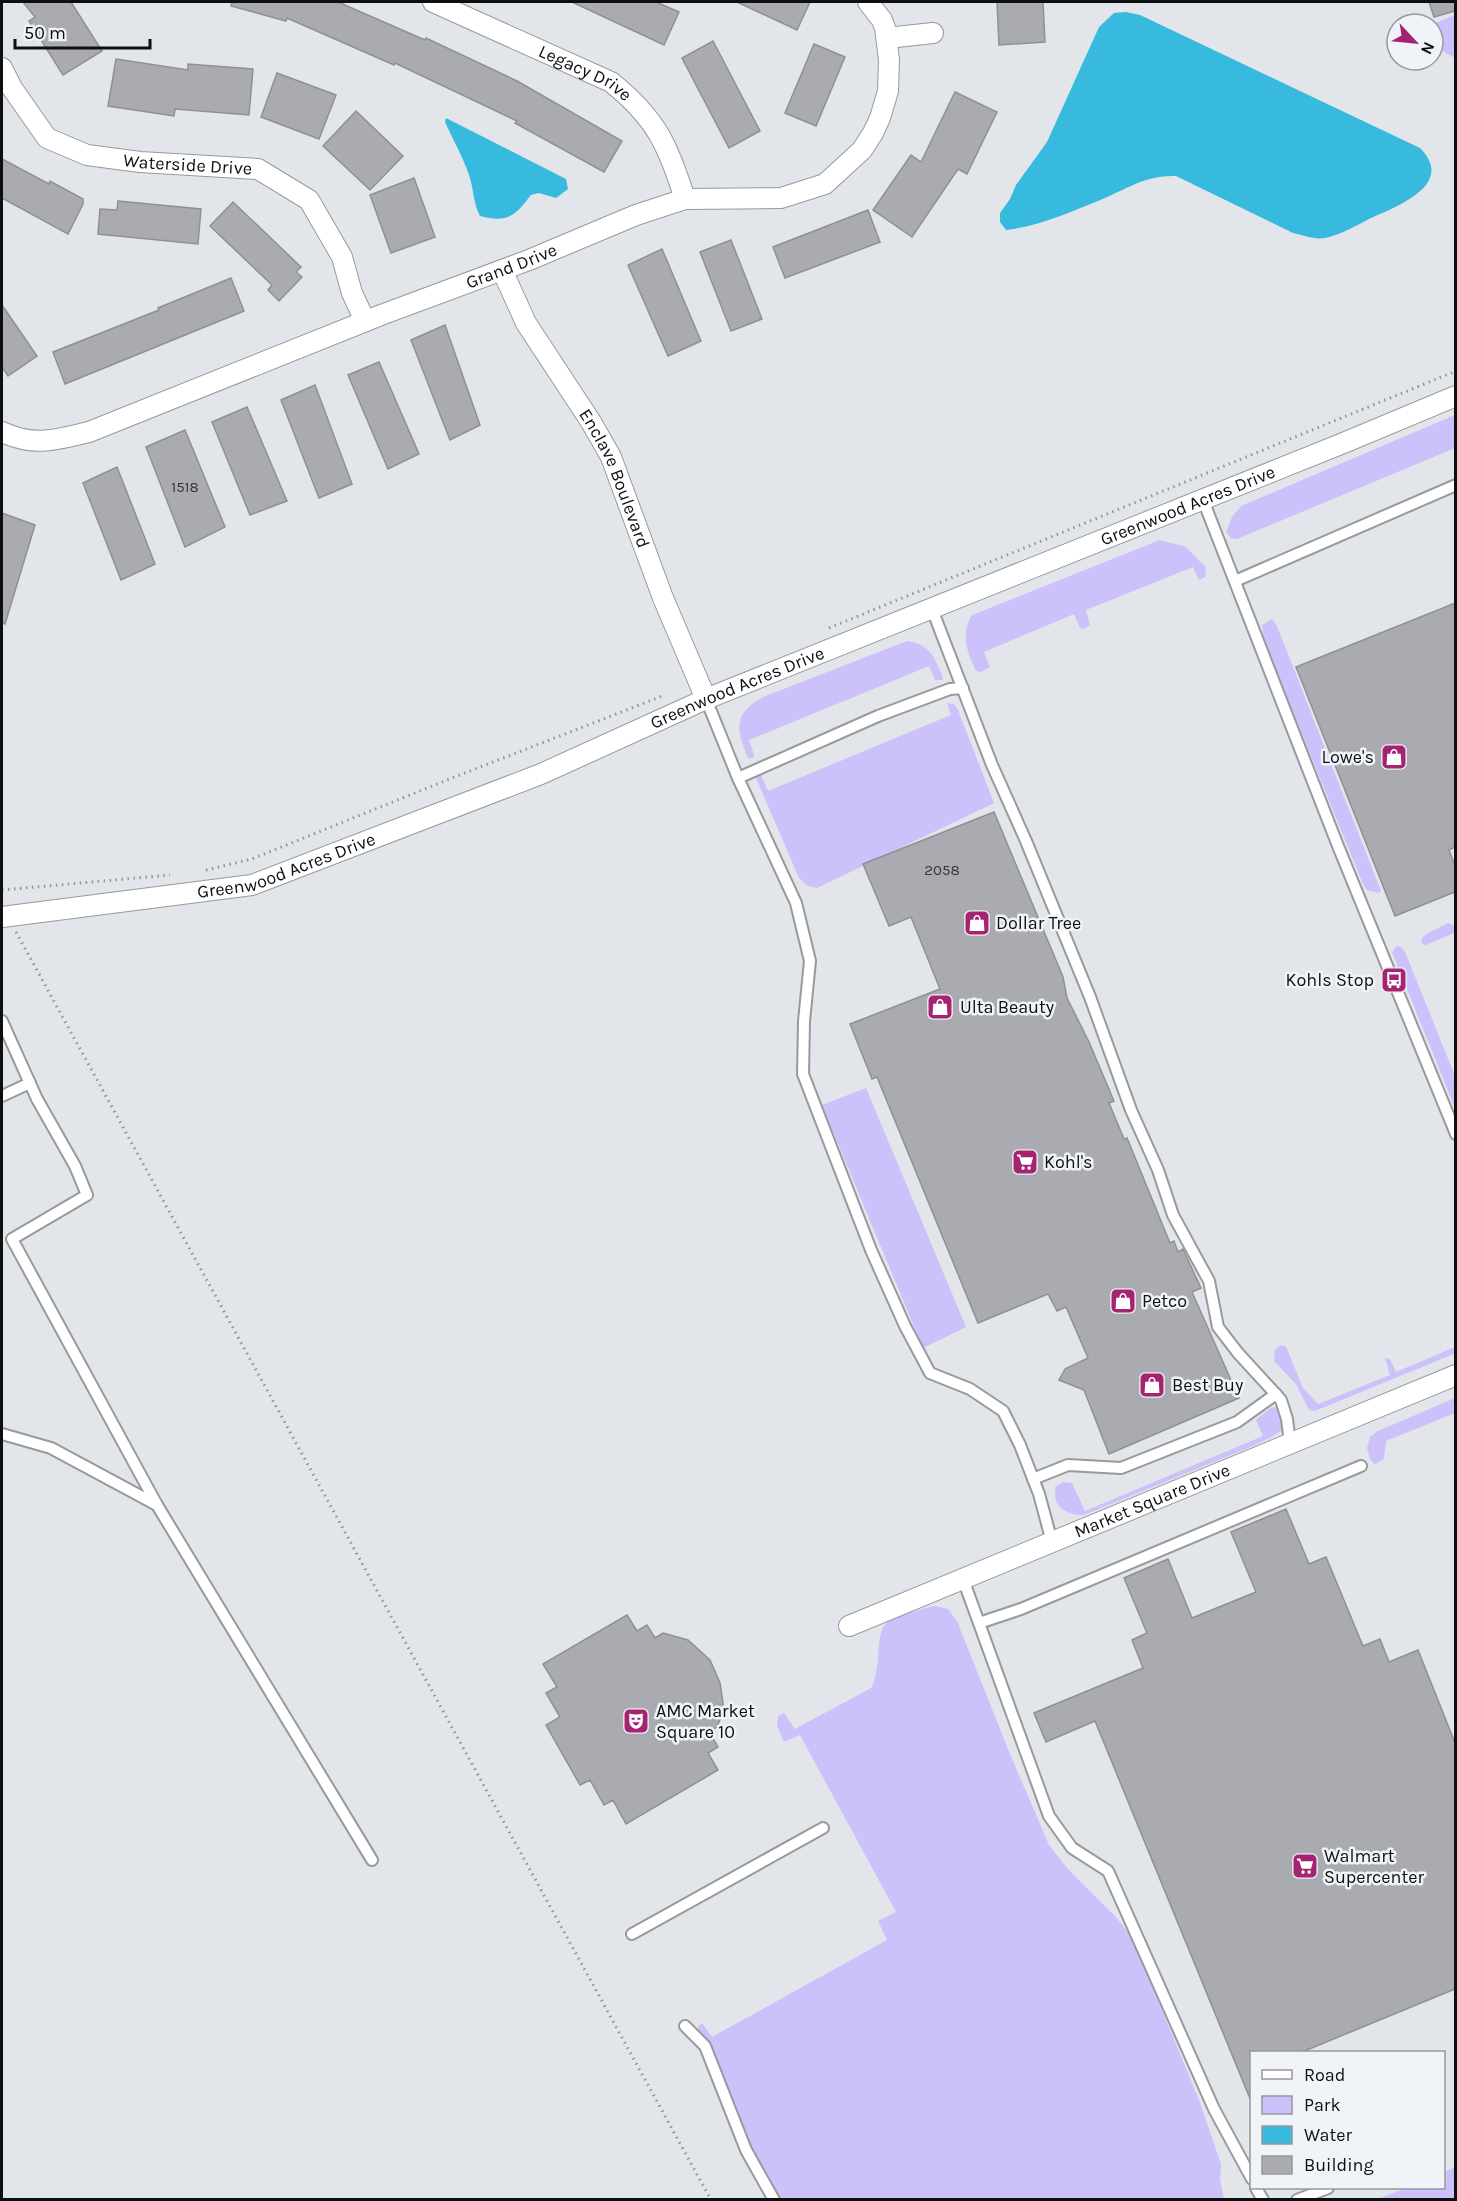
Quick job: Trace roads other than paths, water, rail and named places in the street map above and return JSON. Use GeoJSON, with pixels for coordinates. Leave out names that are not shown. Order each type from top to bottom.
{"type":"FeatureCollection","features":[{"type":"Feature","properties":{"kind":"street","name":"Legacy Drive"},"geometry":{"type":"LineString","coordinates":[[433,2],[611,82],[649,117],[675,170],[685,199]]}},
{"type":"Feature","properties":{"kind":"street","name":"Grand Drive"},"geometry":{"type":"LineString","coordinates":[[4,433],[16,438],[44,442],[89,432],[365,321],[502,270],[636,214],[685,199],[781,198],[825,184],[862,150],[880,118],[889,82],[887,38],[882,20],[868,2]]}},
{"type":"Feature","properties":{"kind":"street"},"geometry":{"type":"LineString","coordinates":[[887,38],[933,33]]}},
{"type":"Feature","properties":{"kind":"street","name":"Waterside Drive"},"geometry":{"type":"LineString","coordinates":[[2,68],[12,87],[47,138],[87,155],[140,162],[258,169],[309,200],[342,257],[352,292],[365,321]]}},
{"type":"Feature","properties":{"kind":"street","name":"Enclave Boulevard"},"geometry":{"type":"LineString","coordinates":[[502,270],[526,323],[591,422],[611,457],[663,598],[706,699]]}},
{"type":"Feature","properties":{"kind":"street","name":"Greenwood Acres Drive"},"geometry":{"type":"LineString","coordinates":[[8,924],[252,885],[541,774],[706,699],[1203,500],[1455,396]]}},
{"type":"Feature","properties":{"kind":"street","name":"Market Square Drive"},"geometry":{"type":"LineString","coordinates":[[849,1626],[1455,1376]]}},
{"type":"Feature","properties":{"kind":"lane"},"geometry":{"type":"LineString","coordinates":[[1235,581],[1455,485]]}},
{"type":"Feature","properties":{"kind":"lane"},"geometry":{"type":"LineString","coordinates":[[1203,500],[1338,846],[1455,1134]]}},
{"type":"Feature","properties":{"kind":"lane"},"geometry":{"type":"LineString","coordinates":[[932,609],[992,765],[1090,997],[1131,1110],[1158,1170],[1173,1215],[1209,1281],[1218,1328],[1281,1400],[1287,1419],[1290,1443]]}},
{"type":"Feature","properties":{"kind":"lane"},"geometry":{"type":"LineString","coordinates":[[738,778],[879,716],[950,689],[963,688]]}},
{"type":"Feature","properties":{"kind":"lane"},"geometry":{"type":"LineString","coordinates":[[706,699],[738,778],[796,903],[810,961],[804,1020],[803,1074],[871,1250],[905,1326],[930,1373],[970,1389],[1003,1411],[1020,1445],[1033,1479],[1052,1542]]}},
{"type":"Feature","properties":{"kind":"lane"},"geometry":{"type":"LineString","coordinates":[[2,1021],[30,1083],[75,1166],[87,1195],[2,1245]]}},
{"type":"Feature","properties":{"kind":"lane"},"geometry":{"type":"LineString","coordinates":[[2,1096],[30,1083]]}},
{"type":"Feature","properties":{"kind":"lane"},"geometry":{"type":"LineString","coordinates":[[12,1239],[158,1505],[372,1860]]}},
{"type":"Feature","properties":{"kind":"lane"},"geometry":{"type":"LineString","coordinates":[[1033,1479],[1068,1465],[1121,1468],[1237,1422],[1276,1394]]}},
{"type":"Feature","properties":{"kind":"lane"},"geometry":{"type":"LineString","coordinates":[[2,1434],[51,1448],[158,1505]]}},
{"type":"Feature","properties":{"kind":"lane"},"geometry":{"type":"LineString","coordinates":[[979,1623],[1021,1609],[1361,1466]]}},
{"type":"Feature","properties":{"kind":"lane"},"geometry":{"type":"LineString","coordinates":[[963,1579],[1049,1816],[1072,1848],[1108,1871],[1214,2109],[1250,2177]]}},
{"type":"Feature","properties":{"kind":"lane"},"geometry":{"type":"LineString","coordinates":[[632,1934],[823,1828]]}},
{"type":"Feature","properties":{"kind":"lane"},"geometry":{"type":"LineString","coordinates":[[685,2026],[705,2046],[746,2150],[774,2199]]}},
{"type":"Feature","properties":{"kind":"lane"},"geometry":{"type":"LineString","coordinates":[[1297,2199],[1323,2189]]}},
{"type":"Feature","properties":{"kind":"water"},"geometry":{"type":"Polygon","coordinates":[[[1126,12],[1140,15],[1420,148],[1429,161],[1431,172],[1427,183],[1408,200],[1343,232],[1325,238],[1313,238],[1293,233],[1176,176],[1156,177],[1056,217],[1006,230],[1000,222],[1000,213],[1016,185],[1047,142],[1099,27],[1114,13],[1126,12]]]}},
{"type":"Feature","properties":{"kind":"water"},"geometry":{"type":"Polygon","coordinates":[[[446,118],[566,179],[568,189],[556,198],[539,193],[531,195],[515,213],[504,218],[480,216],[469,175],[445,122],[446,118]]]}},
{"type":"Feature","properties":{"kind":"place","name":"Lowe's"},"geometry":{"type":"Point","coordinates":[1394,757]}},
{"type":"Feature","properties":{"kind":"place","name":"Dollar Tree"},"geometry":{"type":"Point","coordinates":[977,923]}},
{"type":"Feature","properties":{"kind":"place","name":"Kohls Stop"},"geometry":{"type":"Point","coordinates":[1394,980]}},
{"type":"Feature","properties":{"kind":"place","name":"Ulta Beauty"},"geometry":{"type":"Point","coordinates":[940,1007]}},
{"type":"Feature","properties":{"kind":"place","name":"Kohl's"},"geometry":{"type":"Point","coordinates":[1025,1162]}},
{"type":"Feature","properties":{"kind":"place","name":"Petco"},"geometry":{"type":"Point","coordinates":[1123,1301]}},
{"type":"Feature","properties":{"kind":"place","name":"Best Buy"},"geometry":{"type":"Point","coordinates":[1152,1385]}},
{"type":"Feature","properties":{"kind":"place","name":"AMC Market Square 10"},"geometry":{"type":"Point","coordinates":[636,1721]}},
{"type":"Feature","properties":{"kind":"place","name":"Walmart Supercenter"},"geometry":{"type":"Point","coordinates":[1305,1866]}}]}
